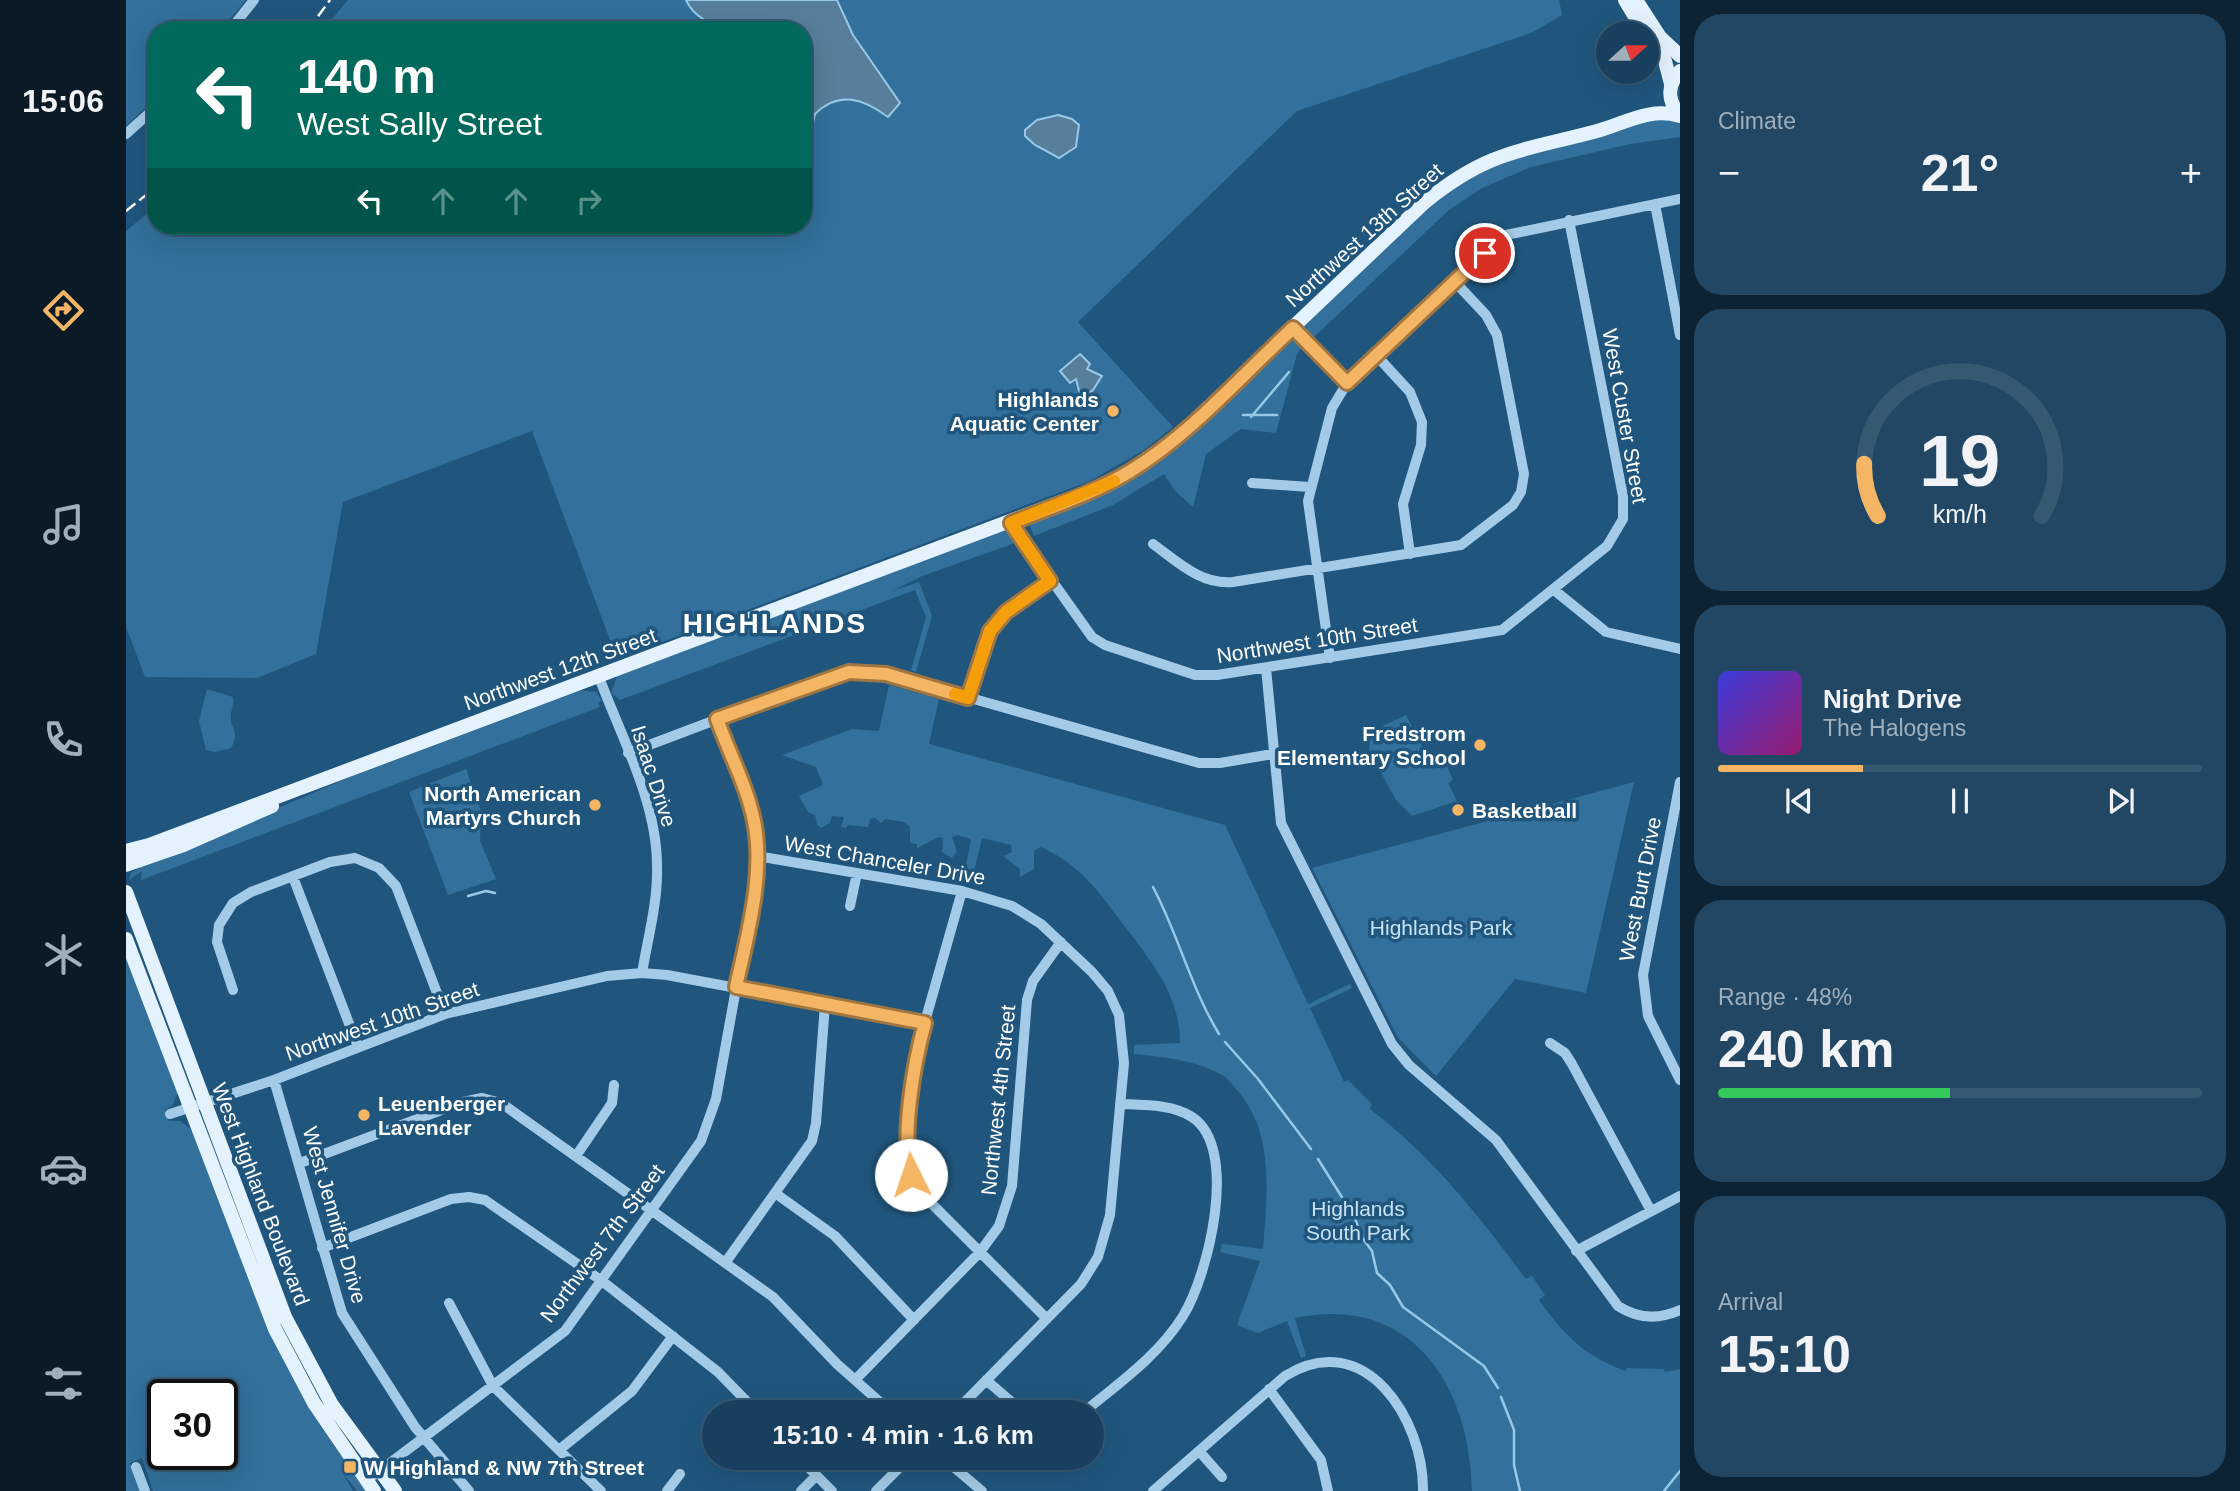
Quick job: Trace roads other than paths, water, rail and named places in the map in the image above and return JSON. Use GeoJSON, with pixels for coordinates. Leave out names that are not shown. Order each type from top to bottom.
{"type":"FeatureCollection","features":[{"type":"Feature","properties":{"kind":"main road"},"geometry":{"type":"LineString","coordinates":[[1625,0],[1638,21]]}},
{"type":"Feature","properties":{"kind":"main road"},"geometry":{"type":"LineString","coordinates":[[1636,0],[1660,37],[1680,56]]}},
{"type":"Feature","properties":{"kind":"main road"},"geometry":{"type":"LineString","coordinates":[[1659,53],[1665,61],[1671,101],[1680,116]]}},
{"type":"Feature","properties":{"kind":"main road","name":"Northwest 13th Street"},"geometry":{"type":"LineString","coordinates":[[1632,117],[1670,87],[1680,71]]}},
{"type":"Feature","properties":{"kind":"main road","name":"Northwest 13th Street"},"geometry":{"type":"LineString","coordinates":[[1011,523],[1103,486],[1147,460],[1180,434],[1425,202],[1463,174],[1516,149],[1588,133],[1632,117],[1661,112],[1680,116]]}},
{"type":"Feature","properties":{"kind":"main road","name":"Northwest 12th Street"},"geometry":{"type":"LineString","coordinates":[[126,851],[149,845],[1011,523]]}},
{"type":"Feature","properties":{"kind":"main road","name":"Northwest 12th Street"},"geometry":{"type":"LineString","coordinates":[[126,865],[181,846],[359,766]]}},
{"type":"Feature","properties":{"kind":"main road","name":"West Highland Boulevard"},"geometry":{"type":"LineString","coordinates":[[126,892],[259,1292],[283,1346],[314,1403],[370,1486]]}},
{"type":"Feature","properties":{"kind":"main road","name":"West Highland Boulevard"},"geometry":{"type":"LineString","coordinates":[[126,939],[295,1339],[332,1405],[395,1491]]}},
{"type":"Feature","properties":{"kind":"street"},"geometry":{"type":"LineString","coordinates":[[237,21],[254,0]]}},
{"type":"Feature","properties":{"kind":"street"},"geometry":{"type":"LineString","coordinates":[[126,134],[147,115]]}},
{"type":"Feature","properties":{"kind":"street"},"geometry":{"type":"LineString","coordinates":[[1330,658],[1308,513],[1310,487],[1332,408],[1347,383],[1506,235],[1680,199]]}},
{"type":"Feature","properties":{"kind":"street"},"geometry":{"type":"LineString","coordinates":[[1654,204],[1680,335]]}},
{"type":"Feature","properties":{"kind":"street","name":"West Custer Street"},"geometry":{"type":"LineString","coordinates":[[1554,590],[1615,538],[1623,519],[1624,508],[1569,220]]}},
{"type":"Feature","properties":{"kind":"street"},"geometry":{"type":"LineString","coordinates":[[1153,544],[1200,578],[1218,583],[1410,554],[1468,542],[1507,511],[1521,492],[1523,465],[1497,335],[1486,315],[1455,282]]}},
{"type":"Feature","properties":{"kind":"street"},"geometry":{"type":"LineString","coordinates":[[1293,328],[1347,383]]}},
{"type":"Feature","properties":{"kind":"street"},"geometry":{"type":"LineString","coordinates":[[1376,355],[1410,392],[1422,422],[1421,445],[1404,497],[1410,554]]}},
{"type":"Feature","properties":{"kind":"street"},"geometry":{"type":"LineString","coordinates":[[1252,483],[1310,487]]}},
{"type":"Feature","properties":{"kind":"street","name":"Northwest 10th Street"},"geometry":{"type":"LineString","coordinates":[[1011,523],[1088,632],[1105,645],[1203,676],[1502,630],[1554,590]]}},
{"type":"Feature","properties":{"kind":"street"},"geometry":{"type":"LineString","coordinates":[[968,698],[990,631],[1006,612],[1050,581]]}},
{"type":"Feature","properties":{"kind":"street"},"geometry":{"type":"LineString","coordinates":[[1554,590],[1606,632],[1680,649]]}},
{"type":"Feature","properties":{"kind":"street"},"geometry":{"type":"LineString","coordinates":[[1266,668],[1278,812],[1285,833],[1392,1044],[1409,1065],[1496,1140],[1611,1300],[1626,1311],[1654,1317],[1680,1310]]}},
{"type":"Feature","properties":{"kind":"street"},"geometry":{"type":"LineString","coordinates":[[628,753],[849,672],[886,674],[1199,763],[1220,763],[1273,754]]}},
{"type":"Feature","properties":{"kind":"street","name":"Isaac Drive"},"geometry":{"type":"LineString","coordinates":[[599,677],[651,817],[657,864],[656,900],[642,972]]}},
{"type":"Feature","properties":{"kind":"street","name":"Northwest 7th Street"},"geometry":{"type":"LineString","coordinates":[[370,1486],[380,1471],[565,1331],[652,1210],[707,1127],[716,1099],[757,856],[753,818],[717,719]]}},
{"type":"Feature","properties":{"kind":"street","name":"West Burt Drive"},"geometry":{"type":"LineString","coordinates":[[1680,782],[1645,959],[1643,989],[1653,1028],[1680,1080]]}},
{"type":"Feature","properties":{"kind":"street","name":"West Chanceler Drive"},"geometry":{"type":"LineString","coordinates":[[757,856],[962,891],[1012,906],[1041,924],[1101,981],[1119,1015],[1124,1046],[1120,1104],[1110,1215],[1103,1244],[1081,1284],[967,1400]]}},
{"type":"Feature","properties":{"kind":"street"},"geometry":{"type":"LineString","coordinates":[[233,990],[217,951],[217,933],[222,918],[242,896],[343,859],[371,863],[388,875],[400,893],[446,1014]]}},
{"type":"Feature","properties":{"kind":"street"},"geometry":{"type":"LineString","coordinates":[[850,906],[857,873]]}},
{"type":"Feature","properties":{"kind":"street"},"geometry":{"type":"LineString","coordinates":[[293,877],[358,1047]]}},
{"type":"Feature","properties":{"kind":"street"},"geometry":{"type":"LineString","coordinates":[[962,891],[914,1067],[908,1164],[924,1196],[1048,1319]]}},
{"type":"Feature","properties":{"kind":"street","name":"Northwest 4th Street"},"geometry":{"type":"LineString","coordinates":[[855,1380],[980,1252],[999,1226],[1012,1186],[1027,1000],[1033,981],[1061,942]]}},
{"type":"Feature","properties":{"kind":"street","name":"Northwest 10th Street"},"geometry":{"type":"LineString","coordinates":[[170,1114],[274,1080],[446,1014],[607,976],[642,972],[925,1023]]}},
{"type":"Feature","properties":{"kind":"street"},"geometry":{"type":"LineString","coordinates":[[726,1263],[806,1152],[814,1133],[825,1004]]}},
{"type":"Feature","properties":{"kind":"street"},"geometry":{"type":"LineString","coordinates":[[1550,1043],[1564,1053],[1572,1064],[1651,1211]]}},
{"type":"Feature","properties":{"kind":"street","name":"West Jennifer Drive"},"geometry":{"type":"LineString","coordinates":[[274,1080],[342,1313],[424,1438],[469,1491]]}},
{"type":"Feature","properties":{"kind":"street"},"geometry":{"type":"LineString","coordinates":[[576,1156],[612,1103],[614,1085]]}},
{"type":"Feature","properties":{"kind":"street"},"geometry":{"type":"LineString","coordinates":[[300,1163],[463,1102],[491,1099],[511,1110],[779,1302],[878,1400]]}},
{"type":"Feature","properties":{"kind":"street"},"geometry":{"type":"LineString","coordinates":[[1098,1400],[1148,1357],[1183,1316],[1203,1276],[1214,1228],[1214,1156],[1206,1131],[1192,1116],[1177,1110],[1120,1104]]}},
{"type":"Feature","properties":{"kind":"street"},"geometry":{"type":"LineString","coordinates":[[775,1193],[835,1236],[914,1320]]}},
{"type":"Feature","properties":{"kind":"street"},"geometry":{"type":"LineString","coordinates":[[1576,1251],[1680,1196]]}},
{"type":"Feature","properties":{"kind":"street"},"geometry":{"type":"LineString","coordinates":[[323,1248],[451,1199],[474,1197],[498,1208],[602,1281],[728,1380],[746,1400]]}},
{"type":"Feature","properties":{"kind":"street"},"geometry":{"type":"LineString","coordinates":[[449,1303],[493,1386],[601,1491]]}},
{"type":"Feature","properties":{"kind":"street"},"geometry":{"type":"LineString","coordinates":[[559,1450],[632,1391],[673,1336]]}},
{"type":"Feature","properties":{"kind":"street"},"geometry":{"type":"LineString","coordinates":[[1153,1491],[1269,1389],[1293,1372],[1315,1364],[1341,1364],[1370,1375],[1385,1388],[1409,1424],[1419,1452],[1423,1491]]}},
{"type":"Feature","properties":{"kind":"street"},"geometry":{"type":"LineString","coordinates":[[986,1380],[1009,1400]]}},
{"type":"Feature","properties":{"kind":"street"},"geometry":{"type":"LineString","coordinates":[[1269,1389],[1321,1460],[1328,1491]]}},
{"type":"Feature","properties":{"kind":"street"},"geometry":{"type":"LineString","coordinates":[[1199,1451],[1222,1477]]}},
{"type":"Feature","properties":{"kind":"street"},"geometry":{"type":"LineString","coordinates":[[136,1467],[145,1491]]}},
{"type":"Feature","properties":{"kind":"street"},"geometry":{"type":"LineString","coordinates":[[810,1470],[832,1491]]}},
{"type":"Feature","properties":{"kind":"street"},"geometry":{"type":"LineString","coordinates":[[876,1491],[897,1470]]}},
{"type":"Feature","properties":{"kind":"street"},"geometry":{"type":"LineString","coordinates":[[957,1470],[982,1491]]}},
{"type":"Feature","properties":{"kind":"street"},"geometry":{"type":"LineString","coordinates":[[667,1491],[680,1474]]}},
{"type":"Feature","properties":{"kind":"street"},"geometry":{"type":"LineString","coordinates":[[800,1491],[816,1476]]}},
{"type":"Feature","properties":{"kind":"waterway"},"geometry":{"type":"LineString","coordinates":[[1251,417],[1289,372]]}},
{"type":"Feature","properties":{"kind":"waterway"},"geometry":{"type":"LineString","coordinates":[[1243,415],[1277,415]]}},
{"type":"Feature","properties":{"kind":"waterway"},"geometry":{"type":"LineString","coordinates":[[1153,887],[1200,998],[1219,1034]]}},
{"type":"Feature","properties":{"kind":"waterway"},"geometry":{"type":"LineString","coordinates":[[468,896],[486,891],[495,893]]}},
{"type":"Feature","properties":{"kind":"waterway"},"geometry":{"type":"LineString","coordinates":[[1225,1042],[1258,1079],[1311,1149]]}},
{"type":"Feature","properties":{"kind":"waterway"},"geometry":{"type":"LineString","coordinates":[[1318,1159],[1355,1218],[1361,1236],[1372,1251],[1377,1273],[1390,1285],[1403,1307],[1484,1366],[1498,1388]]}},
{"type":"Feature","properties":{"kind":"waterway"},"geometry":{"type":"LineString","coordinates":[[1501,1397],[1514,1430],[1514,1465],[1520,1491]]}},
{"type":"Feature","properties":{"kind":"waterway"},"geometry":{"type":"LineString","coordinates":[[1664,1491],[1680,1471]]}},
{"type":"Feature","properties":{"kind":"railway"},"geometry":{"type":"LineString","coordinates":[[315,21],[330,0]]}},
{"type":"Feature","properties":{"kind":"railway"},"geometry":{"type":"LineString","coordinates":[[126,211],[147,194]]}},
{"type":"Feature","properties":{"kind":"place","name":"Highlands Aquatic Center"},"geometry":{"type":"Point","coordinates":[1113,411]}},
{"type":"Feature","properties":{"kind":"place","name":"Fredstrom Elementary School"},"geometry":{"type":"Point","coordinates":[1480,745]}},
{"type":"Feature","properties":{"kind":"place","name":"North American Martyrs Church"},"geometry":{"type":"Point","coordinates":[595,805]}},
{"type":"Feature","properties":{"kind":"place","name":"Basketball"},"geometry":{"type":"Point","coordinates":[1458,810]}},
{"type":"Feature","properties":{"kind":"place","name":"Leuenberger Lavender"},"geometry":{"type":"Point","coordinates":[364,1115]}},
{"type":"Feature","properties":{"kind":"place","name":"W Highland & NW 7th Street"},"geometry":{"type":"Point","coordinates":[350,1467]}},
{"type":"Feature","properties":{"kind":"district","name":"HIGHLANDS"},"geometry":{"type":"Point","coordinates":[775,623]}},
{"type":"Feature","properties":{"kind":"park label","name":"Highlands Park"},"geometry":{"type":"Point","coordinates":[1441,927]}},
{"type":"Feature","properties":{"kind":"park label","name":"Highlands South Park"},"geometry":{"type":"Point","coordinates":[1358,1220]}}]}
